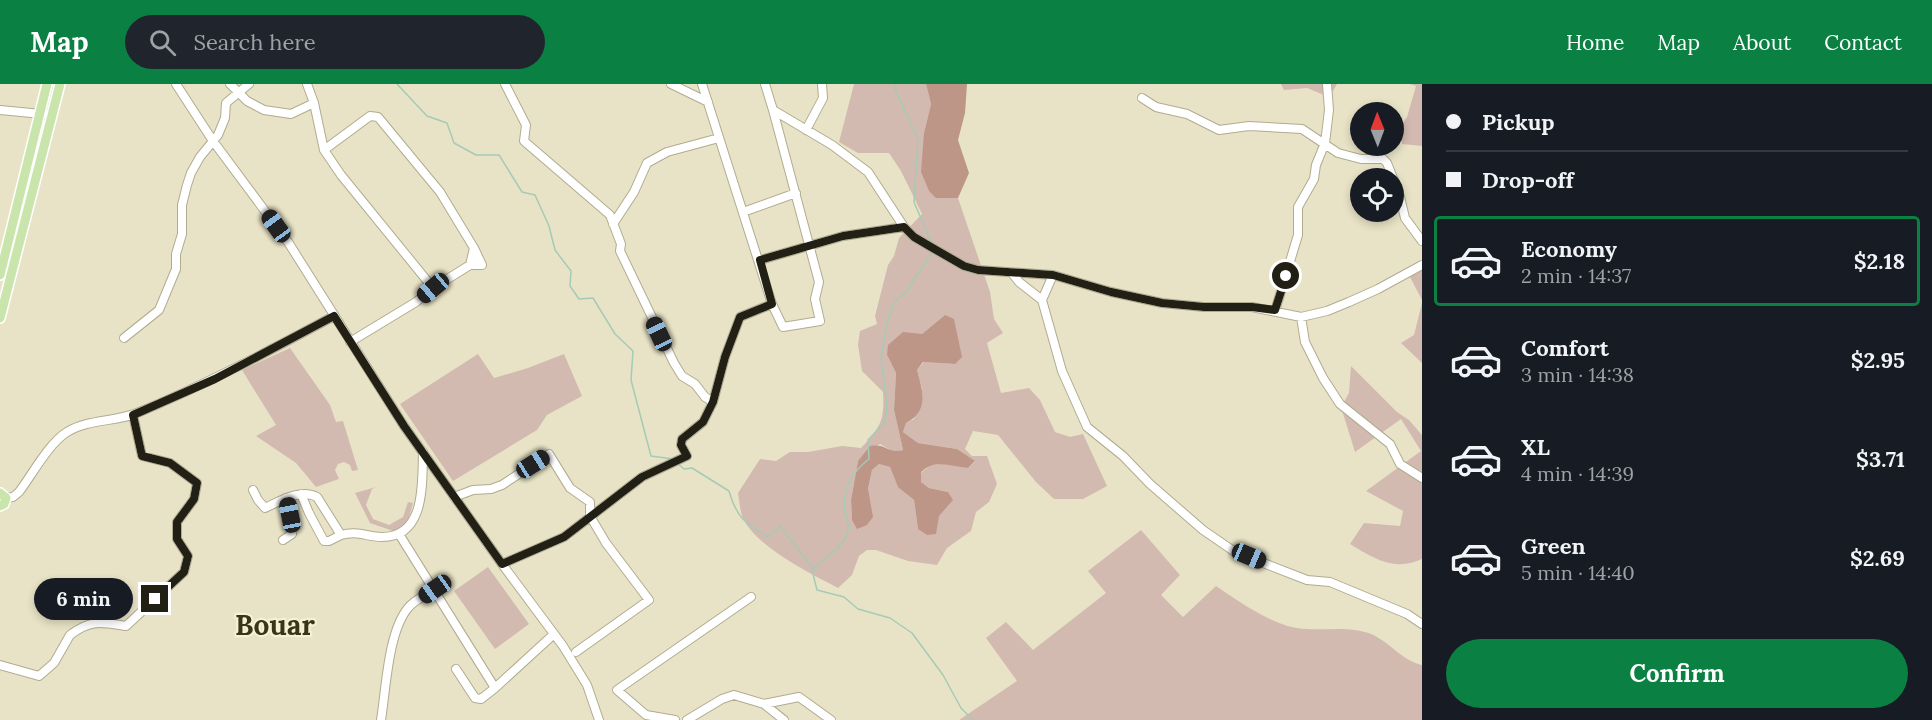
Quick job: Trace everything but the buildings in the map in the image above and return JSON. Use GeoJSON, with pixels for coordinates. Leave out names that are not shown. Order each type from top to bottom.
{"type":"FeatureCollection","features":[{"type":"Feature","properties":{"kind":"main road"},"geometry":{"type":"LineString","coordinates":[[0,275],[47,84]]}},
{"type":"Feature","properties":{"kind":"main road"},"geometry":{"type":"LineString","coordinates":[[0,318],[2,297],[60,84]]}},
{"type":"Feature","properties":{"kind":"street"},"geometry":{"type":"LineString","coordinates":[[176,84],[213,141],[288,242],[350,342],[454,497],[554,634],[587,685],[599,720]]}},
{"type":"Feature","properties":{"kind":"street"},"geometry":{"type":"LineString","coordinates":[[230,84],[247,101],[264,110],[291,114],[314,103]]}},
{"type":"Feature","properties":{"kind":"street"},"geometry":{"type":"LineString","coordinates":[[124,338],[159,310],[176,269],[176,254],[182,234],[182,205],[191,173],[200,157],[218,135],[225,118],[226,103],[249,84]]}},
{"type":"Feature","properties":{"kind":"street"},"geometry":{"type":"LineString","coordinates":[[307,84],[314,103],[324,150],[341,175],[433,288]]}},
{"type":"Feature","properties":{"kind":"street"},"geometry":{"type":"LineString","coordinates":[[504,84],[526,125],[524,141],[610,215],[621,244],[620,251],[674,363],[682,376],[695,384],[705,397],[713,402]]}},
{"type":"Feature","properties":{"kind":"street"},"geometry":{"type":"LineString","coordinates":[[671,84],[708,102]]}},
{"type":"Feature","properties":{"kind":"street"},"geometry":{"type":"LineString","coordinates":[[702,84],[760,260],[772,304],[783,327],[820,321],[815,299],[819,282],[773,110],[764,85]]}},
{"type":"Feature","properties":{"kind":"street"},"geometry":{"type":"LineString","coordinates":[[806,130],[823,98],[822,84]]}},
{"type":"Feature","properties":{"kind":"street"},"geometry":{"type":"LineString","coordinates":[[1275,310],[1298,235],[1298,207],[1314,179],[1316,165],[1325,143],[1329,110],[1327,84]]}},
{"type":"Feature","properties":{"kind":"street"},"geometry":{"type":"LineString","coordinates":[[1142,98],[1156,106],[1187,114],[1219,130],[1249,126],[1302,129],[1338,153],[1361,159],[1383,159],[1389,168]]}},
{"type":"Feature","properties":{"kind":"street"},"geometry":{"type":"LineString","coordinates":[[0,110],[52,115]]}},
{"type":"Feature","properties":{"kind":"street"},"geometry":{"type":"LineString","coordinates":[[773,110],[852,159],[868,172],[904,227],[914,237],[964,266],[978,270],[1053,275],[1111,292],[1162,303],[1204,307],[1252,307],[1301,317],[1327,311],[1349,302],[1422,265]]}},
{"type":"Feature","properties":{"kind":"street"},"geometry":{"type":"LineString","coordinates":[[324,150],[370,116],[378,117],[440,192],[474,248],[470,265],[433,288],[416,302],[350,342]]}},
{"type":"Feature","properties":{"kind":"street"},"geometry":{"type":"LineString","coordinates":[[613,224],[634,192],[647,163],[667,152],[719,138]]}},
{"type":"Feature","properties":{"kind":"street"},"geometry":{"type":"LineString","coordinates":[[743,212],[796,193]]}},
{"type":"Feature","properties":{"kind":"street"},"geometry":{"type":"LineString","coordinates":[[1404,214],[1422,242]]}},
{"type":"Feature","properties":{"kind":"street"},"geometry":{"type":"LineString","coordinates":[[760,260],[808,244],[904,227]]}},
{"type":"Feature","properties":{"kind":"street"},"geometry":{"type":"LineString","coordinates":[[1011,272],[1019,282],[1042,300],[1062,371],[1087,427],[1203,530],[1235,552],[1307,580],[1330,582],[1407,614],[1422,624]]}},
{"type":"Feature","properties":{"kind":"street"},"geometry":{"type":"LineString","coordinates":[[1042,300],[1053,275]]}},
{"type":"Feature","properties":{"kind":"street"},"geometry":{"type":"LineString","coordinates":[[502,564],[564,537],[642,477],[687,456],[681,445],[682,439],[703,422],[713,402],[725,357],[740,317],[772,304]]}},
{"type":"Feature","properties":{"kind":"street"},"geometry":{"type":"LineString","coordinates":[[2,499],[19,492],[54,444],[68,431],[87,424],[133,415],[215,379],[334,316]]}},
{"type":"Feature","properties":{"kind":"street"},"geometry":{"type":"LineString","coordinates":[[1301,317],[1305,342],[1323,378],[1340,404],[1390,444],[1400,464],[1422,478]]}},
{"type":"Feature","properties":{"kind":"street"},"geometry":{"type":"LineString","coordinates":[[0,665],[39,676],[54,663],[74,632],[86,624],[98,622],[126,626],[184,572],[188,556],[177,539],[177,522],[194,499],[197,483],[170,463],[142,456],[133,415]]}},
{"type":"Feature","properties":{"kind":"street"},"geometry":{"type":"LineString","coordinates":[[301,494],[324,541],[353,531],[382,537],[399,534],[411,526],[417,514],[421,494],[423,451]]}},
{"type":"Feature","properties":{"kind":"street"},"geometry":{"type":"LineString","coordinates":[[454,497],[473,490],[491,489],[502,485],[549,454],[570,488],[590,502],[590,516],[606,543],[649,600],[576,651]]}},
{"type":"Feature","properties":{"kind":"street"},"geometry":{"type":"LineString","coordinates":[[253,490],[265,508],[286,498],[312,494],[317,497],[341,535]]}},
{"type":"Feature","properties":{"kind":"street"},"geometry":{"type":"LineString","coordinates":[[282,540],[292,534],[286,498]]}},
{"type":"Feature","properties":{"kind":"street"},"geometry":{"type":"LineString","coordinates":[[399,534],[495,688]]}},
{"type":"Feature","properties":{"kind":"street"},"geometry":{"type":"LineString","coordinates":[[381,720],[392,640],[408,608],[435,589]]}},
{"type":"Feature","properties":{"kind":"street"},"geometry":{"type":"LineString","coordinates":[[675,720],[646,715],[617,690],[751,597]]}},
{"type":"Feature","properties":{"kind":"street"},"geometry":{"type":"LineString","coordinates":[[456,669],[475,698],[481,699],[554,634]]}},
{"type":"Feature","properties":{"kind":"street"},"geometry":{"type":"LineString","coordinates":[[687,720],[722,699],[734,696],[764,704],[784,720]]}},
{"type":"Feature","properties":{"kind":"street"},"geometry":{"type":"LineString","coordinates":[[764,704],[799,697],[831,720]]}},
{"type":"Feature","properties":{"kind":"shaded area"},"geometry":{"type":"Polygon","coordinates":[[[854,84],[926,84],[931,104],[924,133],[936,198],[958,198],[990,292],[994,319],[1003,333],[987,343],[1001,393],[1029,388],[1040,400],[1055,432],[1070,437],[1083,434],[1107,486],[1083,499],[1054,499],[1036,482],[998,435],[973,431],[965,449],[972,456],[987,456],[997,484],[989,502],[976,512],[971,531],[947,548],[937,565],[908,561],[876,550],[867,550],[859,556],[852,575],[838,588],[784,558],[758,538],[742,516],[738,493],[760,459],[776,461],[790,452],[808,452],[842,446],[861,448],[873,435],[882,417],[883,392],[862,371],[858,345],[860,331],[877,324],[875,316],[888,265],[894,256],[899,238],[922,214],[901,171],[889,153],[858,153],[839,142],[854,84]],[[945,315],[922,334],[887,355],[896,373],[894,410],[903,450],[894,452],[880,444],[858,461],[851,500],[852,520],[868,489],[872,470],[879,464],[890,467],[898,486],[914,500],[918,529],[939,516],[948,492],[929,488],[921,482],[921,473],[937,464],[968,468],[975,462],[957,449],[918,443],[903,432],[906,423],[914,419],[922,389],[917,370],[924,362],[955,364],[945,315]]]}},
{"type":"Feature","properties":{"kind":"shaded area"},"geometry":{"type":"Polygon","coordinates":[[[926,84],[967,84],[965,113],[958,140],[969,173],[958,198],[936,198],[929,191],[921,172],[924,133],[931,104],[926,84]]]}},
{"type":"Feature","properties":{"kind":"shaded area"},"geometry":{"type":"Polygon","coordinates":[[[1281,84],[1337,84],[1333,91],[1324,95],[1307,88],[1284,90],[1281,84]]]}},
{"type":"Feature","properties":{"kind":"shaded area"},"geometry":{"type":"Polygon","coordinates":[[[1410,84],[1422,84],[1422,146],[1404,144],[1404,122],[1416,86],[1410,84]]]}},
{"type":"Feature","properties":{"kind":"shaded area"},"geometry":{"type":"Polygon","coordinates":[[[1422,270],[1422,300],[1409,275],[1422,270]]]}},
{"type":"Feature","properties":{"kind":"shaded area"},"geometry":{"type":"Polygon","coordinates":[[[1422,303],[1422,363],[1401,343],[1414,335],[1422,303]]]}},
{"type":"Feature","properties":{"kind":"shaded area"},"geometry":{"type":"Polygon","coordinates":[[[945,315],[954,319],[962,357],[955,364],[923,362],[917,370],[922,393],[921,407],[918,413],[906,423],[903,432],[918,443],[957,449],[975,461],[968,468],[937,464],[921,472],[921,482],[929,488],[948,492],[953,500],[939,516],[936,534],[927,535],[918,529],[914,500],[898,487],[890,467],[879,464],[872,470],[868,489],[873,517],[867,525],[857,529],[852,520],[851,500],[858,461],[870,446],[876,445],[893,451],[903,450],[894,410],[896,373],[887,355],[888,345],[903,332],[922,334],[945,315]]]}},
{"type":"Feature","properties":{"kind":"shaded area"},"geometry":{"type":"Polygon","coordinates":[[[290,348],[330,405],[336,422],[343,421],[358,470],[352,471],[350,465],[344,462],[338,464],[335,470],[339,479],[316,487],[296,463],[256,436],[276,425],[242,370],[290,348]]]}},
{"type":"Feature","properties":{"kind":"shaded area"},"geometry":{"type":"Polygon","coordinates":[[[478,354],[494,378],[564,354],[582,396],[547,415],[537,430],[453,481],[400,404],[478,354]]]}},
{"type":"Feature","properties":{"kind":"shaded area"},"geometry":{"type":"Polygon","coordinates":[[[1351,366],[1422,435],[1422,559],[1412,563],[1384,562],[1350,544],[1364,523],[1400,526],[1403,511],[1366,491],[1421,451],[1401,419],[1355,452],[1341,407],[1349,393],[1351,366]]]}},
{"type":"Feature","properties":{"kind":"shaded area"},"geometry":{"type":"Polygon","coordinates":[[[376,487],[372,489],[366,505],[373,519],[389,525],[403,517],[408,502],[413,503],[407,525],[393,531],[370,523],[355,493],[376,487]]]}},
{"type":"Feature","properties":{"kind":"shaded area"},"geometry":{"type":"Polygon","coordinates":[[[1141,530],[1180,575],[1161,595],[1183,617],[1216,586],[1255,611],[1287,626],[1306,629],[1344,629],[1371,634],[1408,659],[1422,665],[1422,720],[959,720],[1017,681],[986,638],[1006,622],[1033,650],[1106,593],[1088,571],[1141,530]]]}},
{"type":"Feature","properties":{"kind":"shaded area"},"geometry":{"type":"Polygon","coordinates":[[[488,567],[529,624],[495,649],[454,591],[488,567]]]}},
{"type":"Feature","properties":{"kind":"waterway"},"geometry":{"type":"LineString","coordinates":[[397,84],[427,116],[447,123],[454,143],[476,155],[499,155],[522,192],[535,195],[549,226],[555,250],[571,271],[570,286],[579,299],[593,298],[615,334],[633,351],[631,380],[651,456],[673,459]]}},
{"type":"Feature","properties":{"kind":"waterway"},"geometry":{"type":"LineString","coordinates":[[896,84],[895,89],[918,139],[914,202],[931,242]]}},
{"type":"Feature","properties":{"kind":"waterway"},"geometry":{"type":"LineString","coordinates":[[812,573],[814,568],[839,547],[846,536],[848,524],[844,499],[848,486],[854,474],[869,459],[868,440],[884,423],[887,408],[881,357],[887,325],[894,302],[906,292],[932,252]]}},
{"type":"Feature","properties":{"kind":"waterway"},"geometry":{"type":"LineString","coordinates":[[678,464],[684,469],[692,468],[729,491],[742,518],[768,537],[780,526],[811,566],[817,590],[844,597],[858,609],[890,618],[912,633],[943,675],[961,708],[973,720]]}},
{"type":"Feature","properties":{"kind":"district","name":"Bouar"},"geometry":{"type":"Point","coordinates":[275,625]}},
{"type":"Feature","properties":{"kind":"route"},"geometry":{"type":"LineString","coordinates":[[155,599],[184,572],[188,556],[177,539],[177,522],[194,499],[197,483],[170,463],[142,456],[133,415],[215,379],[334,316],[404,426],[502,564],[564,537],[642,477],[687,456],[681,445],[682,439],[703,422],[713,402],[725,357],[740,317],[772,304],[760,260],[808,244],[904,227],[914,237],[931,247],[964,266],[978,270],[1053,275],[1111,292],[1185,306],[1252,307],[1275,310],[1286,276]]}}]}
